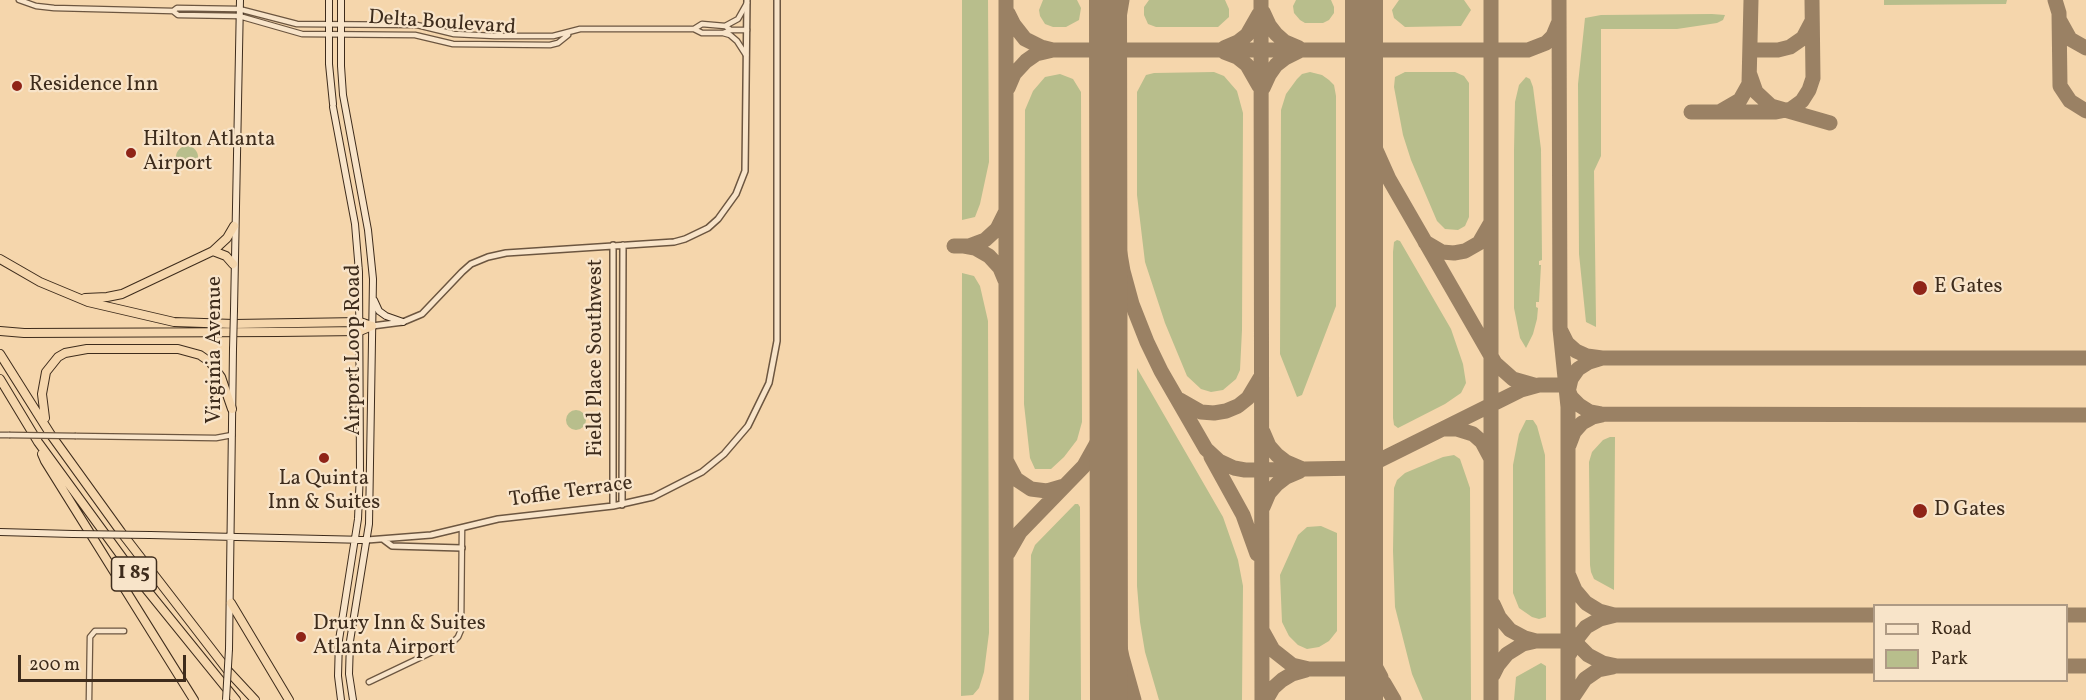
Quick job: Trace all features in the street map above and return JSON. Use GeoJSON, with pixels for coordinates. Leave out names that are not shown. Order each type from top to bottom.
{"type":"FeatureCollection","features":[{"type":"Feature","properties":{"kind":"highway"},"geometry":{"type":"LineString","coordinates":[[76,297],[99,298],[122,294],[213,251],[227,238],[234,226]]}},
{"type":"Feature","properties":{"kind":"highway"},"geometry":{"type":"LineString","coordinates":[[213,251],[226,256],[233,264]]}},
{"type":"Feature","properties":{"kind":"highway"},"geometry":{"type":"LineString","coordinates":[[0,259],[40,282],[76,297],[121,312],[174,322],[372,326]]}},
{"type":"Feature","properties":{"kind":"highway"},"geometry":{"type":"LineString","coordinates":[[0,331],[234,333],[360,326]]}},
{"type":"Feature","properties":{"kind":"highway"},"geometry":{"type":"LineString","coordinates":[[46,424],[42,394],[46,372],[58,357],[65,353],[87,349],[177,349],[200,355],[210,362],[221,376],[232,409]]}},
{"type":"Feature","properties":{"kind":"highway","name":"I 85"},"geometry":{"type":"LineString","coordinates":[[0,354],[121,532],[229,672],[255,700]]}},
{"type":"Feature","properties":{"kind":"highway","name":"I 85"},"geometry":{"type":"LineString","coordinates":[[0,379],[38,442],[138,579],[236,700]]}},
{"type":"Feature","properties":{"kind":"highway"},"geometry":{"type":"LineString","coordinates":[[38,442],[45,461],[194,700]]}},
{"type":"Feature","properties":{"kind":"highway"},"geometry":{"type":"LineString","coordinates":[[231,603],[289,700]]}},
{"type":"Feature","properties":{"kind":"main road","name":"Virginia Avenue"},"geometry":{"type":"LineString","coordinates":[[226,700],[231,603],[233,264],[240,0]]}},
{"type":"Feature","properties":{"kind":"main road","name":"Airport Loop Road"},"geometry":{"type":"LineString","coordinates":[[329,0],[328,35],[333,106],[357,244],[360,326],[358,519],[338,648],[341,700]]}},
{"type":"Feature","properties":{"kind":"main road","name":"Airport Loop Road"},"geometry":{"type":"LineString","coordinates":[[341,0],[343,95],[372,251],[373,296],[371,480],[367,540],[350,641],[349,674],[353,700]]}},
{"type":"Feature","properties":{"kind":"main road"},"geometry":{"type":"LineString","coordinates":[[373,296],[379,311],[403,322]]}},
{"type":"Feature","properties":{"kind":"main road","name":"Toffie Terrace"},"geometry":{"type":"LineString","coordinates":[[0,532],[367,540]]}},
{"type":"Feature","properties":{"kind":"street"},"geometry":{"type":"LineString","coordinates":[[19,0],[54,9],[173,11],[178,15],[239,13]]}},
{"type":"Feature","properties":{"kind":"street","name":"Toffie Terrace"},"geometry":{"type":"LineString","coordinates":[[367,540],[431,536],[523,515],[622,505],[653,497],[702,472],[735,442],[748,426],[765,392],[777,341],[777,0]]}},
{"type":"Feature","properties":{"kind":"street"},"geometry":{"type":"LineString","coordinates":[[724,26],[738,19],[747,2]]}},
{"type":"Feature","properties":{"kind":"street"},"geometry":{"type":"LineString","coordinates":[[372,326],[403,322],[422,314],[471,264],[488,257],[506,253],[658,244],[685,239],[708,228],[728,208],[745,171],[747,2]]}},
{"type":"Feature","properties":{"kind":"street","name":"Delta Boulevard"},"geometry":{"type":"LineString","coordinates":[[239,13],[297,24],[417,25],[454,34],[553,36],[570,33]]}},
{"type":"Feature","properties":{"kind":"street","name":"Delta Boulevard"},"geometry":{"type":"LineString","coordinates":[[239,13],[288,31],[328,35],[415,35],[453,44],[550,45],[558,43],[580,28],[694,29],[702,33],[747,30]]}},
{"type":"Feature","properties":{"kind":"street","name":"Delta Boulevard"},"geometry":{"type":"LineString","coordinates":[[694,29],[702,24],[724,26],[731,30]]}},
{"type":"Feature","properties":{"kind":"street"},"geometry":{"type":"LineString","coordinates":[[723,33],[737,41],[746,57]]}},
{"type":"Feature","properties":{"kind":"street","name":"Field Place Southwest"},"geometry":{"type":"LineString","coordinates":[[613,245],[613,506]]}},
{"type":"Feature","properties":{"kind":"street","name":"Field Place Southwest"},"geometry":{"type":"LineString","coordinates":[[622,505],[623,245]]}},
{"type":"Feature","properties":{"kind":"street"},"geometry":{"type":"LineString","coordinates":[[613,334],[623,333]]}},
{"type":"Feature","properties":{"kind":"street"},"geometry":{"type":"LineString","coordinates":[[614,395],[622,395]]}},
{"type":"Feature","properties":{"kind":"street"},"geometry":{"type":"LineString","coordinates":[[0,435],[216,438],[232,435]]}},
{"type":"Feature","properties":{"kind":"street"},"geometry":{"type":"LineString","coordinates":[[614,443],[622,443]]}},
{"type":"Feature","properties":{"kind":"street"},"geometry":{"type":"LineString","coordinates":[[369,682],[453,642],[458,637],[461,630],[462,528]]}},
{"type":"Feature","properties":{"kind":"street"},"geometry":{"type":"LineString","coordinates":[[384,540],[392,546],[462,548]]}},
{"type":"Feature","properties":{"kind":"street"},"geometry":{"type":"LineString","coordinates":[[89,700],[90,637],[95,631],[124,631]]}},
{"type":"Feature","properties":{"kind":"green space"},"geometry":{"type":"Polygon","coordinates":[[[962,0],[988,0],[989,162],[975,217],[962,220],[962,0]]]}},
{"type":"Feature","properties":{"kind":"green space"},"geometry":{"type":"Polygon","coordinates":[[[1043,0],[1077,0],[1081,8],[1079,20],[1066,27],[1053,27],[1045,24],[1039,10],[1043,0]]]}},
{"type":"Feature","properties":{"kind":"green space"},"geometry":{"type":"Polygon","coordinates":[[[1149,0],[1225,0],[1229,9],[1229,17],[1218,27],[1156,27],[1148,24],[1144,15],[1144,7],[1149,0]]]}},
{"type":"Feature","properties":{"kind":"green space"},"geometry":{"type":"Polygon","coordinates":[[[1296,0],[1331,0],[1334,13],[1329,20],[1323,23],[1305,23],[1294,13],[1293,6],[1296,0]]]}},
{"type":"Feature","properties":{"kind":"green space"},"geometry":{"type":"Polygon","coordinates":[[[1399,0],[1464,0],[1471,10],[1461,26],[1405,27],[1394,18],[1392,10],[1399,0]]]}},
{"type":"Feature","properties":{"kind":"green space"},"geometry":{"type":"Polygon","coordinates":[[[1884,0],[2007,0],[2006,4],[1884,5],[1884,0]]]}},
{"type":"Feature","properties":{"kind":"green space"},"geometry":{"type":"Polygon","coordinates":[[[1601,15],[1725,15],[1723,20],[1717,23],[1677,29],[1601,29],[1601,156],[1594,171],[1596,327],[1586,322],[1579,254],[1578,84],[1585,18],[1601,15]]]}},
{"type":"Feature","properties":{"kind":"green space"},"geometry":{"type":"Polygon","coordinates":[[[1214,72],[1224,76],[1237,91],[1243,113],[1242,330],[1240,370],[1236,379],[1223,390],[1211,392],[1201,389],[1187,376],[1165,323],[1145,262],[1137,195],[1137,92],[1146,75],[1214,72]]]}},
{"type":"Feature","properties":{"kind":"green space"},"geometry":{"type":"Polygon","coordinates":[[[1310,72],[1322,75],[1329,80],[1334,85],[1336,96],[1336,306],[1302,395],[1297,397],[1280,354],[1281,110],[1286,94],[1297,79],[1302,74],[1310,72]]]}},
{"type":"Feature","properties":{"kind":"green space"},"geometry":{"type":"Polygon","coordinates":[[[1405,72],[1455,72],[1464,76],[1469,83],[1469,217],[1465,226],[1458,230],[1445,229],[1437,221],[1411,160],[1403,135],[1394,87],[1395,77],[1405,72]]]}},
{"type":"Feature","properties":{"kind":"green space"},"geometry":{"type":"Polygon","coordinates":[[[1060,74],[1073,79],[1081,92],[1082,422],[1077,440],[1064,457],[1051,469],[1035,469],[1030,458],[1024,404],[1025,110],[1033,91],[1045,77],[1060,74]]]}},
{"type":"Feature","properties":{"kind":"green space"},"geometry":{"type":"Polygon","coordinates":[[[1526,77],[1530,79],[1533,87],[1541,149],[1542,260],[1539,261],[1541,265],[1539,302],[1536,302],[1537,319],[1526,348],[1520,338],[1514,308],[1514,150],[1515,102],[1519,85],[1526,77]]]}},
{"type":"Feature","properties":{"kind":"green space"},"geometry":{"type":"Polygon","coordinates":[[[183,146],[191,146],[198,153],[198,161],[191,168],[183,168],[176,161],[176,153],[183,146]]]}},
{"type":"Feature","properties":{"kind":"green space"},"geometry":{"type":"Polygon","coordinates":[[[1400,241],[1451,329],[1463,364],[1466,383],[1461,393],[1445,404],[1398,428],[1394,425],[1393,418],[1393,252],[1394,242],[1400,241]]]}},
{"type":"Feature","properties":{"kind":"green space"},"geometry":{"type":"Polygon","coordinates":[[[962,273],[974,276],[980,286],[988,321],[989,633],[984,672],[979,688],[973,695],[961,696],[962,273]]]}},
{"type":"Feature","properties":{"kind":"green space"},"geometry":{"type":"Polygon","coordinates":[[[1137,368],[1223,517],[1238,560],[1243,586],[1242,700],[1159,700],[1145,652],[1137,586],[1137,368]]]}},
{"type":"Feature","properties":{"kind":"green space"},"geometry":{"type":"Polygon","coordinates":[[[576,410],[583,413],[586,420],[583,427],[576,430],[569,427],[566,420],[569,413],[576,410]]]}},
{"type":"Feature","properties":{"kind":"green space"},"geometry":{"type":"Polygon","coordinates":[[[1526,420],[1533,420],[1537,426],[1545,455],[1546,617],[1539,619],[1519,608],[1513,593],[1513,465],[1519,434],[1526,420]]]}},
{"type":"Feature","properties":{"kind":"green space"},"geometry":{"type":"Polygon","coordinates":[[[1615,437],[1614,590],[1594,579],[1590,565],[1589,462],[1592,452],[1603,440],[1615,437]]]}},
{"type":"Feature","properties":{"kind":"green space"},"geometry":{"type":"Polygon","coordinates":[[[1454,455],[1460,459],[1470,488],[1471,700],[1423,700],[1412,674],[1395,607],[1394,488],[1397,480],[1405,473],[1443,457],[1454,455]]]}},
{"type":"Feature","properties":{"kind":"green space"},"geometry":{"type":"Polygon","coordinates":[[[1075,504],[1080,507],[1081,700],[1029,700],[1031,555],[1035,545],[1075,504]]]}},
{"type":"Feature","properties":{"kind":"green space"},"geometry":{"type":"Polygon","coordinates":[[[1321,526],[1337,533],[1337,631],[1329,641],[1319,647],[1307,649],[1298,645],[1289,636],[1282,622],[1280,575],[1298,535],[1307,527],[1321,526]]]}},
{"type":"Feature","properties":{"kind":"green space"},"geometry":{"type":"Polygon","coordinates":[[[1541,663],[1546,666],[1546,700],[1514,700],[1516,677],[1541,663]]]}},
{"type":"Feature","properties":{"kind":"taxiway"},"geometry":{"type":"LineString","coordinates":[[1006,0],[1006,700]]}},
{"type":"Feature","properties":{"kind":"taxiway"},"geometry":{"type":"LineString","coordinates":[[1106,0],[1108,7]]}},
{"type":"Feature","properties":{"kind":"taxiway"},"geometry":{"type":"LineString","coordinates":[[1108,82],[1122,0]]}},
{"type":"Feature","properties":{"kind":"taxiway"},"geometry":{"type":"LineString","coordinates":[[1261,0],[1262,700]]}},
{"type":"Feature","properties":{"kind":"taxiway"},"geometry":{"type":"LineString","coordinates":[[1491,0],[1491,700]]}},
{"type":"Feature","properties":{"kind":"taxiway"},"geometry":{"type":"LineString","coordinates":[[1559,0],[1560,329],[1568,407],[1568,700]]}},
{"type":"Feature","properties":{"kind":"taxiway"},"geometry":{"type":"LineString","coordinates":[[1721,111],[1740,100],[1749,84],[1751,0]]}},
{"type":"Feature","properties":{"kind":"taxiway"},"geometry":{"type":"LineString","coordinates":[[1691,112],[1776,112],[1791,109],[1802,101],[1813,78],[1812,0]]}},
{"type":"Feature","properties":{"kind":"taxiway"},"geometry":{"type":"LineString","coordinates":[[2055,0],[2059,13],[2060,86],[2070,101],[2086,111]]}},
{"type":"Feature","properties":{"kind":"taxiway"},"geometry":{"type":"LineString","coordinates":[[1263,12],[1276,34],[1285,42],[1299,48]]}},
{"type":"Feature","properties":{"kind":"taxiway"},"geometry":{"type":"LineString","coordinates":[[1008,13],[1025,39],[1053,50],[1528,50],[1546,43],[1553,36],[1558,24]]}},
{"type":"Feature","properties":{"kind":"taxiway"},"geometry":{"type":"LineString","coordinates":[[1224,48],[1247,35],[1259,14]]}},
{"type":"Feature","properties":{"kind":"taxiway"},"geometry":{"type":"LineString","coordinates":[[1750,50],[1778,50],[1790,47],[1803,38],[1812,21]]}},
{"type":"Feature","properties":{"kind":"taxiway"},"geometry":{"type":"LineString","coordinates":[[2060,21],[2070,39],[2086,48]]}},
{"type":"Feature","properties":{"kind":"taxiway"},"geometry":{"type":"LineString","coordinates":[[1008,88],[1014,74],[1026,61],[1036,54],[1053,50]]}},
{"type":"Feature","properties":{"kind":"taxiway"},"geometry":{"type":"LineString","coordinates":[[1263,88],[1276,65],[1299,51]]}},
{"type":"Feature","properties":{"kind":"taxiway"},"geometry":{"type":"LineString","coordinates":[[1224,52],[1237,57],[1247,65],[1259,86]]}},
{"type":"Feature","properties":{"kind":"taxiway"},"geometry":{"type":"LineString","coordinates":[[1750,75],[1756,92],[1771,106],[1830,123]]}},
{"type":"Feature","properties":{"kind":"taxiway"},"geometry":{"type":"LineString","coordinates":[[1364,86],[1372,141],[1389,179],[1495,363],[1513,379],[1534,385]]}},
{"type":"Feature","properties":{"kind":"taxiway"},"geometry":{"type":"LineString","coordinates":[[1109,190],[1123,271],[1132,304],[1147,342],[1206,449],[1219,461],[1234,468],[1245,470],[1364,468],[1521,390],[1539,385],[1566,385],[1571,397],[1579,405],[1590,412],[1601,414],[2086,415]]}},
{"type":"Feature","properties":{"kind":"taxiway"},"geometry":{"type":"LineString","coordinates":[[954,246],[969,246],[985,240],[997,229],[1005,213]]}},
{"type":"Feature","properties":{"kind":"taxiway"},"geometry":{"type":"LineString","coordinates":[[1425,242],[1442,252],[1465,251],[1479,243],[1490,224]]}},
{"type":"Feature","properties":{"kind":"taxiway"},"geometry":{"type":"LineString","coordinates":[[964,246],[975,248],[989,256],[1000,268],[1005,280]]}},
{"type":"Feature","properties":{"kind":"taxiway"},"geometry":{"type":"LineString","coordinates":[[1561,331],[1567,343],[1576,351],[1587,356],[1602,358],[1578,369],[1571,379],[1568,392]]}},
{"type":"Feature","properties":{"kind":"taxiway"},"geometry":{"type":"LineString","coordinates":[[1602,358],[2086,358]]}},
{"type":"Feature","properties":{"kind":"taxiway"},"geometry":{"type":"LineString","coordinates":[[1180,400],[1201,412],[1226,411],[1238,406],[1248,398],[1260,378]]}},
{"type":"Feature","properties":{"kind":"taxiway"},"geometry":{"type":"LineString","coordinates":[[1008,553],[1020,532],[1084,466],[1098,441],[1109,408]]}},
{"type":"Feature","properties":{"kind":"taxiway"},"geometry":{"type":"LineString","coordinates":[[1569,445],[1574,432],[1582,423],[1602,415]]}},
{"type":"Feature","properties":{"kind":"taxiway"},"geometry":{"type":"LineString","coordinates":[[1446,429],[1457,429],[1473,434],[1482,442],[1490,457]]}},
{"type":"Feature","properties":{"kind":"taxiway"},"geometry":{"type":"LineString","coordinates":[[1263,432],[1269,446],[1277,455],[1300,468]]}},
{"type":"Feature","properties":{"kind":"taxiway"},"geometry":{"type":"LineString","coordinates":[[1211,457],[1243,515],[1257,554]]}},
{"type":"Feature","properties":{"kind":"taxiway"},"geometry":{"type":"LineString","coordinates":[[1007,462],[1016,479],[1031,489],[1047,491],[1064,486]]}},
{"type":"Feature","properties":{"kind":"taxiway"},"geometry":{"type":"LineString","coordinates":[[1263,507],[1269,493],[1277,484],[1300,471]]}},
{"type":"Feature","properties":{"kind":"taxiway"},"geometry":{"type":"LineString","coordinates":[[1569,576],[1575,590],[1586,603],[1599,611],[1614,615]]}},
{"type":"Feature","properties":{"kind":"taxiway"},"geometry":{"type":"LineString","coordinates":[[1109,594],[1122,657],[1134,700]]}},
{"type":"Feature","properties":{"kind":"taxiway"},"geometry":{"type":"LineString","coordinates":[[1493,604],[1499,617],[1510,630],[1536,641]]}},
{"type":"Feature","properties":{"kind":"taxiway"},"geometry":{"type":"LineString","coordinates":[[1570,653],[1575,641],[1586,627],[1600,619],[1616,615],[1873,615]]}},
{"type":"Feature","properties":{"kind":"taxiway"},"geometry":{"type":"LineString","coordinates":[[2068,615],[2086,615]]}},
{"type":"Feature","properties":{"kind":"taxiway"},"geometry":{"type":"LineString","coordinates":[[1263,632],[1273,650],[1292,665],[1309,669],[1368,671],[1384,683],[1394,700]]}},
{"type":"Feature","properties":{"kind":"taxiway"},"geometry":{"type":"LineString","coordinates":[[1364,632],[1368,653],[1381,677]]}},
{"type":"Feature","properties":{"kind":"taxiway"},"geometry":{"type":"LineString","coordinates":[[1571,633],[1588,655],[1603,663],[1617,666],[1873,666]]}},
{"type":"Feature","properties":{"kind":"taxiway"},"geometry":{"type":"LineString","coordinates":[[1493,675],[1507,654],[1523,644],[1536,641],[1568,641]]}},
{"type":"Feature","properties":{"kind":"taxiway"},"geometry":{"type":"LineString","coordinates":[[2068,666],[2086,666]]}},
{"type":"Feature","properties":{"kind":"taxiway"},"geometry":{"type":"LineString","coordinates":[[1571,700],[1585,679],[1598,670],[1613,667]]}},
{"type":"Feature","properties":{"kind":"taxiway"},"geometry":{"type":"LineString","coordinates":[[1266,700],[1273,688],[1282,680],[1306,670]]}},
{"type":"Feature","properties":{"kind":"runway"},"geometry":{"type":"LineString","coordinates":[[1108,0],[1109,700]]}},
{"type":"Feature","properties":{"kind":"runway"},"geometry":{"type":"LineString","coordinates":[[1364,0],[1364,700]]}},
{"type":"Feature","properties":{"kind":"place","name":"Residence Inn"},"geometry":{"type":"Point","coordinates":[17,86]}},
{"type":"Feature","properties":{"kind":"place","name":"Hilton Atlanta Airport"},"geometry":{"type":"Point","coordinates":[131,153]}},
{"type":"Feature","properties":{"kind":"place","name":"E Gates"},"geometry":{"type":"Point","coordinates":[1920,288]}},
{"type":"Feature","properties":{"kind":"place","name":"La Quinta Inn & Suites"},"geometry":{"type":"Point","coordinates":[324,458]}},
{"type":"Feature","properties":{"kind":"place","name":"D Gates"},"geometry":{"type":"Point","coordinates":[1920,511]}},
{"type":"Feature","properties":{"kind":"place","name":"Drury Inn & Suites Atlanta Airport"},"geometry":{"type":"Point","coordinates":[301,637]}}]}
